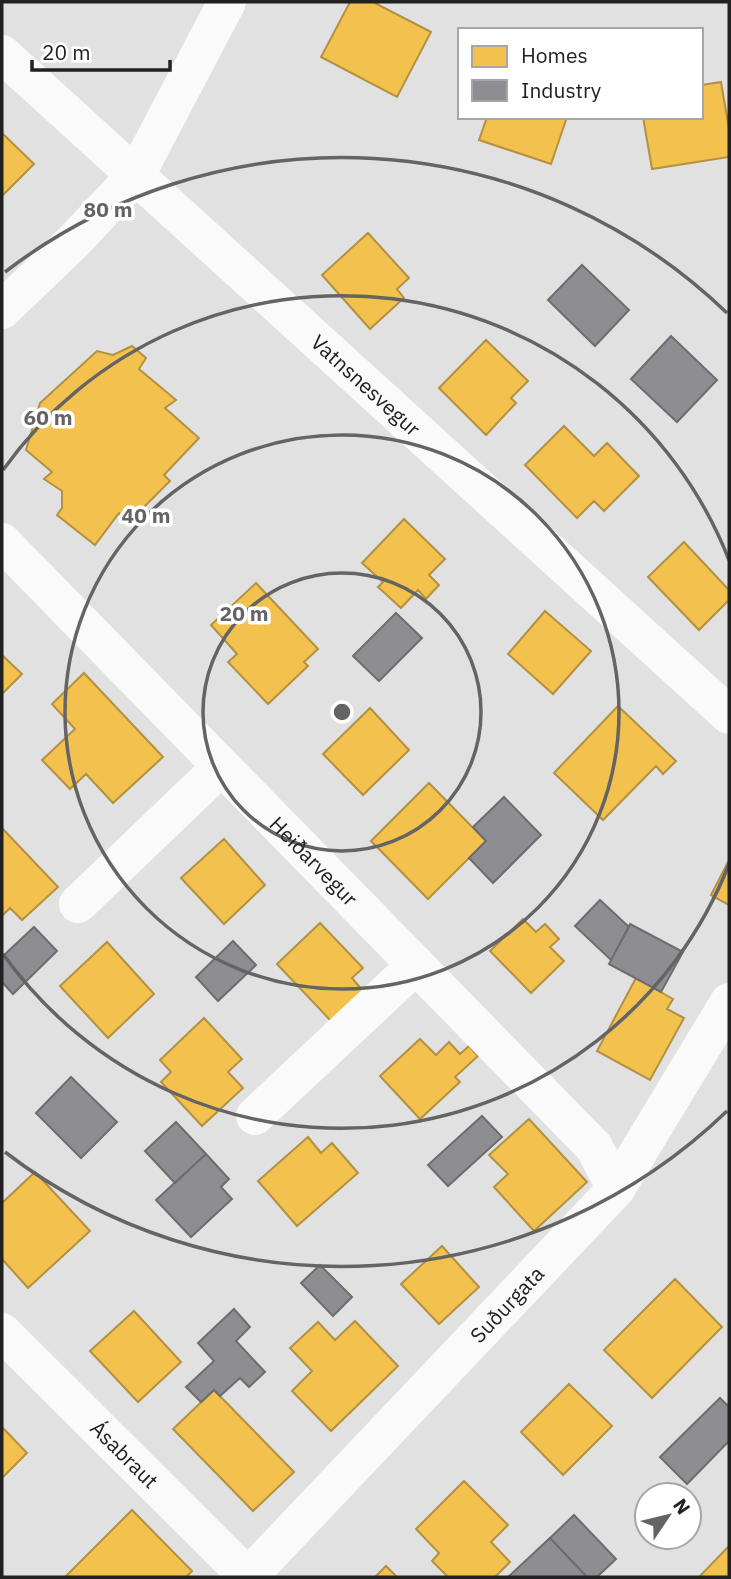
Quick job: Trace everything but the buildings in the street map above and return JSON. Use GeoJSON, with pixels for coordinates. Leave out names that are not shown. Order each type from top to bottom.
{"type":"FeatureCollection","features":[{"type":"Feature","properties":{"kind":"street"},"geometry":{"type":"LineString","coordinates":[[2,310],[74,241],[136,175],[227,2]]}},
{"type":"Feature","properties":{"kind":"street","name":"Vatnsnesvegur"},"geometry":{"type":"LineString","coordinates":[[2,54],[729,715]]}},
{"type":"Feature","properties":{"kind":"street","name":"Heiðarvegur"},"geometry":{"type":"LineString","coordinates":[[2,542],[594,1147],[616,1189]]}},
{"type":"Feature","properties":{"kind":"street"},"geometry":{"type":"LineString","coordinates":[[78,904],[221,767]]}},
{"type":"Feature","properties":{"kind":"street"},"geometry":{"type":"LineString","coordinates":[[255,1116],[416,965]]}},
{"type":"Feature","properties":{"kind":"street","name":"Suðurgata"},"geometry":{"type":"LineString","coordinates":[[248,1577],[616,1189],[729,1002]]}},
{"type":"Feature","properties":{"kind":"street","name":"Ásabraut"},"geometry":{"type":"LineString","coordinates":[[2,1332],[248,1577]]}}]}
